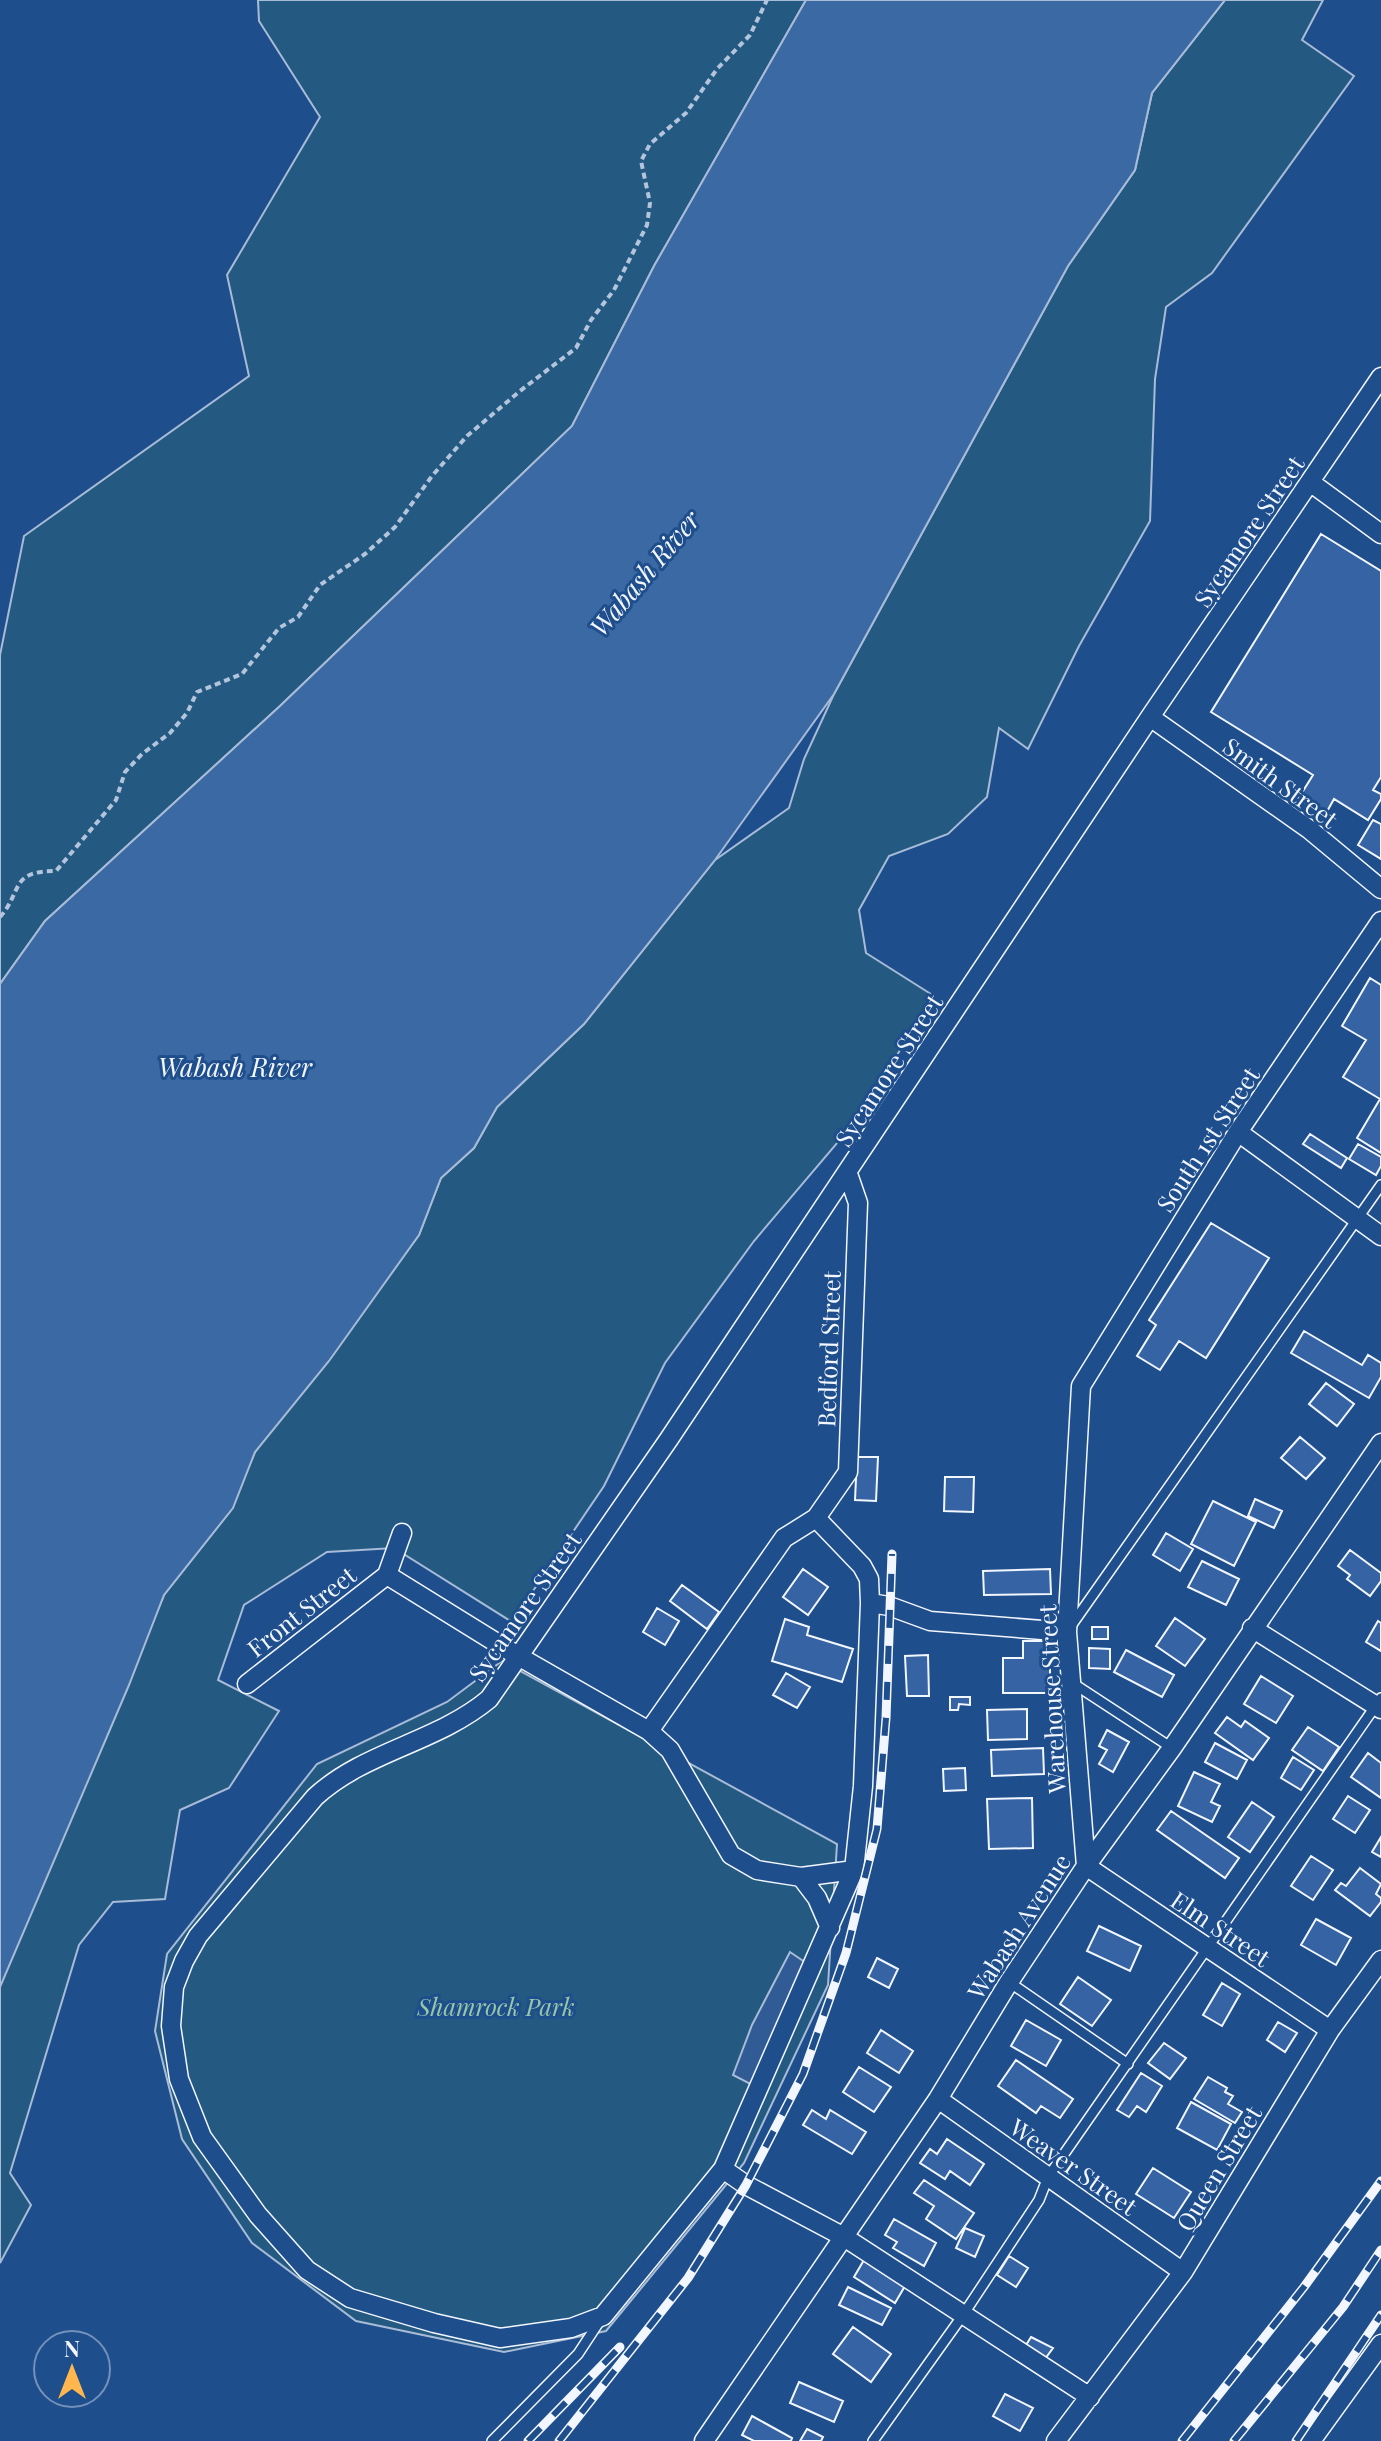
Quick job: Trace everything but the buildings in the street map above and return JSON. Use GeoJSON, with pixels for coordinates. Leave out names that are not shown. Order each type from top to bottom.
{"type":"FeatureCollection","features":[{"type":"Feature","properties":{"kind":"street","name":"Sycamore Street"},"geometry":{"type":"LineString","coordinates":[[603,2316],[571,2328],[500,2338],[434,2323],[350,2298],[307,2270],[258,2215],[202,2137],[179,2079],[171,2026],[174,1987],[184,1961],[198,1936],[315,1797],[335,1779],[434,1735],[472,1713],[489,1699],[848,1174],[1150,717],[1381,377]]}},
{"type":"Feature","properties":{"kind":"street"},"geometry":{"type":"LineString","coordinates":[[1310,482],[1381,534]]}},
{"type":"Feature","properties":{"kind":"street","name":"Smith Street"},"geometry":{"type":"LineString","coordinates":[[1150,717],[1310,830],[1381,889]]}},
{"type":"Feature","properties":{"kind":"street","name":"South 1st Street"},"geometry":{"type":"LineString","coordinates":[[1081,1386],[1238,1132],[1381,921]]}},
{"type":"Feature","properties":{"kind":"street"},"geometry":{"type":"LineString","coordinates":[[1238,1132],[1381,1236]]}},
{"type":"Feature","properties":{"kind":"street","name":"Bedford Street"},"geometry":{"type":"LineString","coordinates":[[649,1731],[784,1538],[816,1518],[848,1472],[858,1203],[848,1174]]}},
{"type":"Feature","properties":{"kind":"street","name":"Warehouse Street"},"geometry":{"type":"LineString","coordinates":[[1081,1386],[1067,1632],[1086,1866]]}},
{"type":"Feature","properties":{"kind":"street","name":"Wabash Avenue"},"geometry":{"type":"LineString","coordinates":[[706,2440],[938,2099],[1009,1982],[1086,1866],[1172,1748],[1381,1443]]}},
{"type":"Feature","properties":{"kind":"street"},"geometry":{"type":"LineString","coordinates":[[603,2316],[723,2169],[854,1870],[863,1786],[869,1579],[862,1566],[816,1518]]}},
{"type":"Feature","properties":{"kind":"street","name":"Front Street"},"geometry":{"type":"LineString","coordinates":[[247,1684],[387,1575],[402,1533]]}},
{"type":"Feature","properties":{"kind":"street"},"geometry":{"type":"LineString","coordinates":[[387,1575],[518,1656],[649,1731],[670,1750],[731,1855],[757,1870],[801,1877],[854,1870]]}},
{"type":"Feature","properties":{"kind":"street"},"geometry":{"type":"LineString","coordinates":[[870,1603],[889,1606],[930,1621],[1067,1632]]}},
{"type":"Feature","properties":{"kind":"street"},"geometry":{"type":"LineString","coordinates":[[1252,1628],[1379,1704]]}},
{"type":"Feature","properties":{"kind":"street","name":"Elm Street"},"geometry":{"type":"LineString","coordinates":[[1086,1866],[1330,2030]]}},
{"type":"Feature","properties":{"kind":"street"},"geometry":{"type":"LineString","coordinates":[[801,1877],[817,1898],[830,1928]]}},
{"type":"Feature","properties":{"kind":"street","name":"Queen Street"},"geometry":{"type":"LineString","coordinates":[[1056,2441],[1183,2272],[1330,2030],[1381,1960]]}},
{"type":"Feature","properties":{"kind":"street","name":"Weaver Street"},"geometry":{"type":"LineString","coordinates":[[938,2099],[1183,2272]]}},
{"type":"Feature","properties":{"kind":"street"},"geometry":{"type":"LineString","coordinates":[[723,2169],[746,2185],[844,2237],[1090,2397]]}},
{"type":"Feature","properties":{"kind":"street"},"geometry":{"type":"LineString","coordinates":[[1311,2441],[1381,2344]]}},
{"type":"Feature","properties":{"kind":"lane"},"geometry":{"type":"LineString","coordinates":[[1067,1632],[1381,1185]]}},
{"type":"Feature","properties":{"kind":"lane"},"geometry":{"type":"LineString","coordinates":[[1070,1682],[1172,1748]]}},
{"type":"Feature","properties":{"kind":"lane"},"geometry":{"type":"LineString","coordinates":[[873,2441],[963,2315],[1039,2200],[1048,2177],[1379,1704]]}},
{"type":"Feature","properties":{"kind":"lane"},"geometry":{"type":"LineString","coordinates":[[1009,1982],[1128,2064]]}},
{"type":"Feature","properties":{"kind":"lane"},"geometry":{"type":"LineString","coordinates":[[492,2441],[578,2354],[603,2316]]}},
{"type":"Feature","properties":{"kind":"path"},"geometry":{"type":"LineString","coordinates":[[0,917],[7,910],[16,885],[36,871],[56,871],[116,800],[125,772],[142,754],[170,733],[187,713],[197,692],[242,674],[279,628],[298,617],[320,585],[365,554],[395,527],[432,476],[467,436],[576,348],[591,320],[614,290],[628,256],[647,225],[650,203],[641,161],[650,144],[686,113],[717,69],[750,35],[767,0]]}},
{"type":"Feature","properties":{"kind":"green space"},"geometry":{"type":"Polygon","coordinates":[[[258,0],[806,0],[654,266],[572,426],[280,706],[45,921],[0,984],[0,655],[24,536],[249,376],[227,275],[320,117],[259,21],[258,0]]]}},
{"type":"Feature","properties":{"kind":"green space"},"geometry":{"type":"Polygon","coordinates":[[[1225,0],[1323,0],[1302,40],[1354,76],[1212,273],[1166,307],[1155,379],[1150,521],[1079,646],[1028,749],[999,728],[987,797],[948,834],[889,856],[859,910],[866,953],[934,996],[855,1122],[754,1241],[665,1363],[604,1486],[512,1622],[394,1548],[327,1552],[244,1605],[218,1680],[279,1711],[229,1788],[180,1810],[165,1899],[113,1902],[79,1945],[10,2173],[31,2205],[0,2263],[0,1984],[164,1595],[230,1511],[255,1452],[419,1235],[441,1178],[474,1148],[497,1107],[584,1024],[715,860],[789,808],[804,759],[834,694],[1068,266],[1135,170],[1152,93],[1225,0]]]}},
{"type":"Feature","properties":{"kind":"green space","name":"Shamrock Park"},"geometry":{"type":"Polygon","coordinates":[[[502,1661],[837,1844],[828,1985],[744,2163],[606,2331],[504,2352],[356,2321],[252,2243],[182,2139],[155,2031],[167,1954],[317,1764],[447,1702],[502,1661]]]}},
{"type":"Feature","properties":{"kind":"shaded area"},"geometry":{"type":"Polygon","coordinates":[[[790,1952],[818,1971],[760,2089],[733,2075],[752,2025],[790,1952]]]}},
{"type":"Feature","properties":{"kind":"water","name":"Wabash River"},"geometry":{"type":"Polygon","coordinates":[[[806,0],[1225,0],[1152,93],[1135,170],[1068,266],[834,694],[715,860],[584,1024],[497,1107],[474,1148],[441,1178],[419,1235],[329,1361],[255,1452],[233,1508],[164,1595],[129,1685],[0,1987],[0,984],[45,921],[280,706],[572,426],[654,266],[806,0]]]}},
{"type":"Feature","properties":{"kind":"railway"},"geometry":{"type":"LineString","coordinates":[[559,2441],[688,2278],[746,2185],[803,2074],[846,1953],[877,1829],[886,1718],[892,1554]]}},
{"type":"Feature","properties":{"kind":"railway"},"geometry":{"type":"LineString","coordinates":[[1182,2441],[1304,2287],[1381,2181]]}},
{"type":"Feature","properties":{"kind":"railway"},"geometry":{"type":"LineString","coordinates":[[1234,2441],[1343,2307],[1381,2250]]}},
{"type":"Feature","properties":{"kind":"railway"},"geometry":{"type":"LineString","coordinates":[[1296,2441],[1381,2315]]}},
{"type":"Feature","properties":{"kind":"railway"},"geometry":{"type":"LineString","coordinates":[[528,2441],[620,2347]]}}]}
